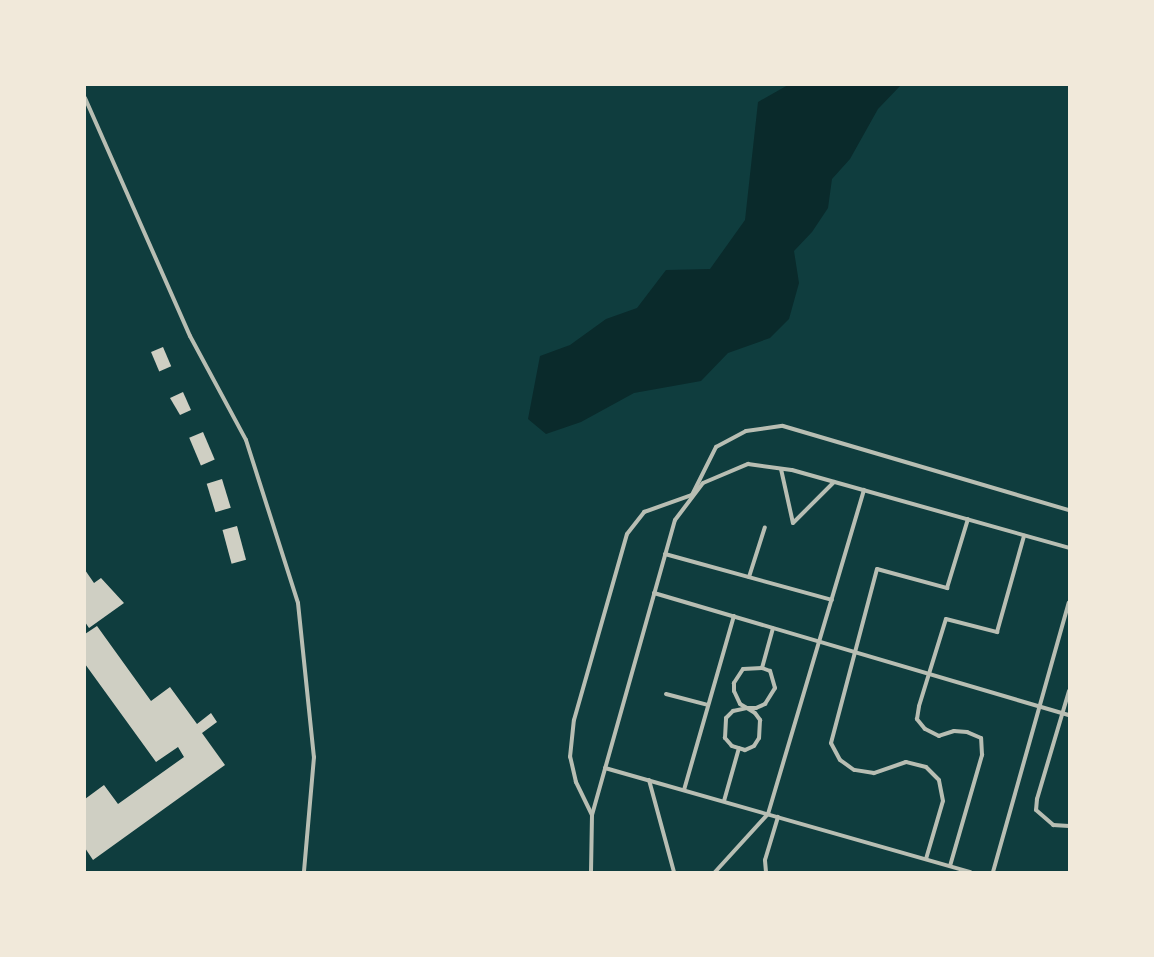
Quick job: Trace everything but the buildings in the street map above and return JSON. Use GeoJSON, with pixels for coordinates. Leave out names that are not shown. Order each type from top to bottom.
{"type":"FeatureCollection","features":[{"type":"Feature","properties":{"kind":"lane"},"geometry":{"type":"LineString","coordinates":[[85,98],[190,336],[246,440],[298,603],[314,757],[304,872]]}},
{"type":"Feature","properties":{"kind":"lane"},"geometry":{"type":"LineString","coordinates":[[591,872],[592,815],[665,554],[675,520],[692,495],[716,446],[746,431],[782,426],[1069,510]]}},
{"type":"Feature","properties":{"kind":"lane"},"geometry":{"type":"LineString","coordinates":[[592,815],[576,782],[570,756],[574,720],[627,534],[644,512],[692,495],[703,483],[748,464],[781,469],[834,482],[1069,548]]}},
{"type":"Feature","properties":{"kind":"lane"},"geometry":{"type":"LineString","coordinates":[[781,469],[793,523],[834,482]]}},
{"type":"Feature","properties":{"kind":"lane"},"geometry":{"type":"LineString","coordinates":[[715,872],[768,814],[864,490]]}},
{"type":"Feature","properties":{"kind":"lane"},"geometry":{"type":"LineString","coordinates":[[926,859],[943,801],[939,780],[926,767],[906,762],[874,773],[854,770],[840,760],[831,743],[877,569],[947,588],[968,519]]}},
{"type":"Feature","properties":{"kind":"lane"},"geometry":{"type":"LineString","coordinates":[[749,577],[765,527]]}},
{"type":"Feature","properties":{"kind":"lane"},"geometry":{"type":"LineString","coordinates":[[950,866],[982,755],[981,738],[967,732],[954,731],[939,736],[925,729],[917,719],[946,619],[997,632],[1024,536]]}},
{"type":"Feature","properties":{"kind":"lane"},"geometry":{"type":"LineString","coordinates":[[665,554],[832,600]]}},
{"type":"Feature","properties":{"kind":"lane"},"geometry":{"type":"LineString","coordinates":[[654,593],[1069,714]]}},
{"type":"Feature","properties":{"kind":"lane"},"geometry":{"type":"LineString","coordinates":[[993,872],[1069,602]]}},
{"type":"Feature","properties":{"kind":"lane"},"geometry":{"type":"LineString","coordinates":[[684,790],[734,616]]}},
{"type":"Feature","properties":{"kind":"lane"},"geometry":{"type":"LineString","coordinates":[[762,668],[773,628]]}},
{"type":"Feature","properties":{"kind":"lane"},"geometry":{"type":"LineString","coordinates":[[762,668],[743,669],[734,683],[736,698],[747,708],[760,720],[761,728],[754,746],[739,748],[732,746],[723,729],[726,718],[734,711],[747,708],[765,704],[772,696],[775,680],[770,671],[762,668]]}},
{"type":"Feature","properties":{"kind":"lane"},"geometry":{"type":"LineString","coordinates":[[1069,691],[1036,810],[1053,825],[1069,826]]}},
{"type":"Feature","properties":{"kind":"lane"},"geometry":{"type":"LineString","coordinates":[[666,694],[708,705]]}},
{"type":"Feature","properties":{"kind":"lane"},"geometry":{"type":"LineString","coordinates":[[724,801],[739,748]]}},
{"type":"Feature","properties":{"kind":"lane"},"geometry":{"type":"LineString","coordinates":[[605,768],[970,872]]}},
{"type":"Feature","properties":{"kind":"lane"},"geometry":{"type":"LineString","coordinates":[[649,780],[674,872]]}},
{"type":"Feature","properties":{"kind":"lane"},"geometry":{"type":"LineString","coordinates":[[766,872],[765,860],[778,817]]}},
{"type":"Feature","properties":{"kind":"water"},"geometry":{"type":"Polygon","coordinates":[[[788,85],[901,85],[878,109],[850,159],[832,179],[828,208],[812,232],[794,251],[799,283],[789,319],[770,338],[728,353],[701,381],[634,393],[581,422],[546,434],[528,419],[540,356],[570,345],[606,319],[637,308],[666,270],[710,269],[745,220],[758,102],[788,85]]]}}]}
